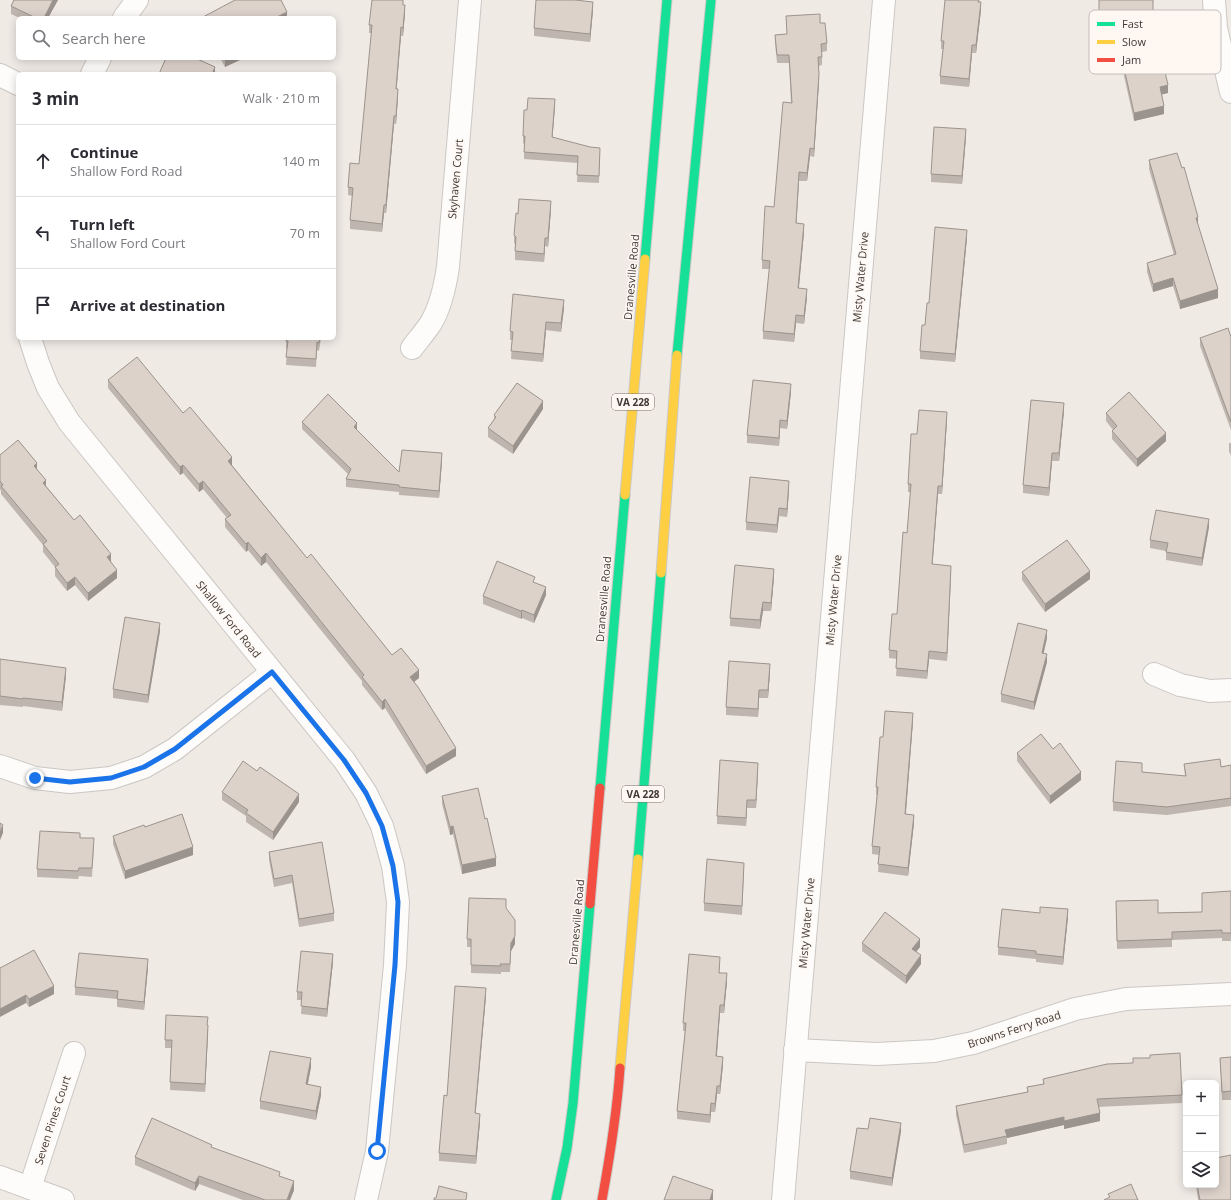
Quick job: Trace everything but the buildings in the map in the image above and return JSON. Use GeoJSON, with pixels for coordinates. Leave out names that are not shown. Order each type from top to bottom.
{"type":"FeatureCollection","features":[{"type":"Feature","properties":{"kind":"main road","name":"Dranesville Road"},"geometry":{"type":"LineString","coordinates":[[556,1200],[567,1148],[573,1104],[667,0]]}},
{"type":"Feature","properties":{"kind":"main road","name":"VA 228"},"geometry":{"type":"LineString","coordinates":[[602,1200],[611,1153],[617,1108],[652,692],[674,387],[711,0]]}},
{"type":"Feature","properties":{"kind":"street"},"geometry":{"type":"LineString","coordinates":[[125,16],[137,0]]}},
{"type":"Feature","properties":{"kind":"street","name":"Skyhaven Court"},"geometry":{"type":"LineString","coordinates":[[412,348],[430,324],[439,306],[445,287],[448,267],[470,0]]}},
{"type":"Feature","properties":{"kind":"street","name":"Misty Water Drive"},"geometry":{"type":"LineString","coordinates":[[783,1200],[884,0]]}},
{"type":"Feature","properties":{"kind":"street"},"geometry":{"type":"LineString","coordinates":[[1214,0],[1215,10]]}},
{"type":"Feature","properties":{"kind":"street"},"geometry":{"type":"LineString","coordinates":[[1221,49],[1231,92]]}},
{"type":"Feature","properties":{"kind":"street"},"geometry":{"type":"LineString","coordinates":[[93,72],[99,60]]}},
{"type":"Feature","properties":{"kind":"street"},"geometry":{"type":"LineString","coordinates":[[0,74],[16,83]]}},
{"type":"Feature","properties":{"kind":"street","name":"Shallow Ford Road"},"geometry":{"type":"LineString","coordinates":[[31,340],[48,388],[69,422],[344,760],[366,793],[382,826],[393,866],[398,902],[395,965],[377,1151],[366,1200]]}},
{"type":"Feature","properties":{"kind":"street"},"geometry":{"type":"LineString","coordinates":[[0,766],[35,778],[70,782],[111,778],[144,767],[175,749],[272,672]]}},
{"type":"Feature","properties":{"kind":"street"},"geometry":{"type":"LineString","coordinates":[[1154,674],[1180,685],[1210,691],[1231,690]]}},
{"type":"Feature","properties":{"kind":"street","name":"Browns Ferry Road"},"geometry":{"type":"LineString","coordinates":[[795,1050],[877,1054],[934,1051],[973,1043],[1076,1009],[1126,999],[1231,994]]}},
{"type":"Feature","properties":{"kind":"street","name":"Seven Pines Court"},"geometry":{"type":"LineString","coordinates":[[30,1188],[74,1053]]}},
{"type":"Feature","properties":{"kind":"street"},"geometry":{"type":"LineString","coordinates":[[0,1177],[63,1200]]}},
{"type":"Feature","properties":{"kind":"traffic: fast"},"geometry":{"type":"LineString","coordinates":[[645,259],[667,0]]}},
{"type":"Feature","properties":{"kind":"traffic: fast"},"geometry":{"type":"LineString","coordinates":[[677,355],[711,0]]}},
{"type":"Feature","properties":{"kind":"traffic: fast"},"geometry":{"type":"LineString","coordinates":[[600,788],[625,495]]}},
{"type":"Feature","properties":{"kind":"traffic: fast"},"geometry":{"type":"LineString","coordinates":[[638,859],[661,573]]}},
{"type":"Feature","properties":{"kind":"traffic: fast"},"geometry":{"type":"LineString","coordinates":[[556,1200],[567,1148],[573,1103],[590,904]]}},
{"type":"Feature","properties":{"kind":"traffic: slow"},"geometry":{"type":"LineString","coordinates":[[625,495],[645,259]]}},
{"type":"Feature","properties":{"kind":"traffic: slow"},"geometry":{"type":"LineString","coordinates":[[661,573],[677,355]]}},
{"type":"Feature","properties":{"kind":"traffic: slow"},"geometry":{"type":"LineString","coordinates":[[620,1068],[638,859]]}},
{"type":"Feature","properties":{"kind":"traffic: jam"},"geometry":{"type":"LineString","coordinates":[[590,904],[600,788]]}},
{"type":"Feature","properties":{"kind":"traffic: jam"},"geometry":{"type":"LineString","coordinates":[[602,1200],[613,1134],[620,1068]]}},
{"type":"Feature","properties":{"kind":"route"},"geometry":{"type":"LineString","coordinates":[[35,778],[70,782],[111,778],[144,767],[175,749],[272,672],[344,760],[366,793],[382,826],[393,866],[398,902],[395,965],[377,1151]]}}]}
